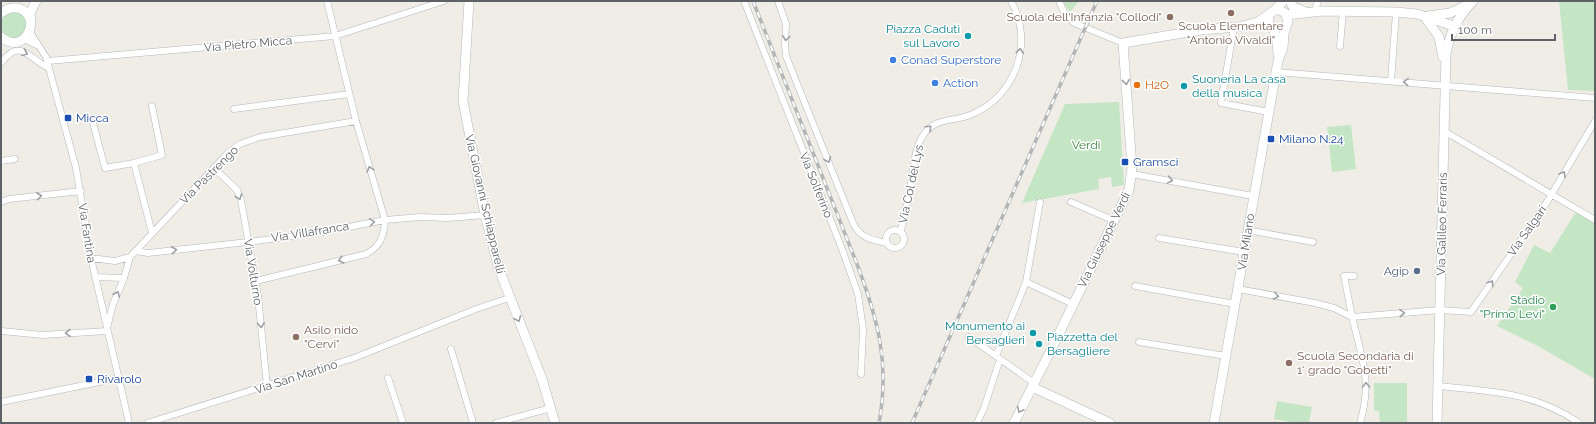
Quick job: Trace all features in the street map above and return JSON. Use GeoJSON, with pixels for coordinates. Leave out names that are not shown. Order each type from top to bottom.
{"type":"FeatureCollection","features":[{"type":"Feature","properties":{"kind":"street"},"geometry":{"type":"LineString","coordinates":[[1,13],[7,9],[19,5],[24,1]]}},
{"type":"Feature","properties":{"kind":"street"},"geometry":{"type":"LineString","coordinates":[[1,48],[10,42],[15,42],[28,31],[30,13],[36,1]]}},
{"type":"Feature","properties":{"kind":"street"},"geometry":{"type":"LineString","coordinates":[[256,281],[366,254],[383,238],[385,220],[356,121],[327,1]]}},
{"type":"Feature","properties":{"kind":"street","name":"Via Pietro Micca"},"geometry":{"type":"LineString","coordinates":[[48,61],[335,36],[444,1]]}},
{"type":"Feature","properties":{"kind":"street","name":"Via Giovanni Schiapparelli"},"geometry":{"type":"LineString","coordinates":[[469,1],[463,101],[485,215],[499,269],[542,380],[555,423]]}},
{"type":"Feature","properties":{"kind":"street","name":"Via Solferino"},"geometry":{"type":"LineString","coordinates":[[744,1],[842,249],[858,294],[863,329],[861,374]]}},
{"type":"Feature","properties":{"kind":"street","name":"Via Col del Lys"},"geometry":{"type":"LineString","coordinates":[[778,1],[786,24],[786,56],[853,223],[859,233],[865,237],[886,243],[894,248],[900,247],[905,240],[903,234],[895,230],[889,232],[886,237],[886,243]]}},
{"type":"Feature","properties":{"kind":"street","name":"Via Col del Lys"},"geometry":{"type":"LineString","coordinates":[[901,232],[916,154],[920,140],[924,134],[941,120],[965,117],[984,108],[1003,91],[1013,77],[1018,64],[1021,38],[1017,14],[1011,1]]}},
{"type":"Feature","properties":{"kind":"street"},"geometry":{"type":"LineString","coordinates":[[1059,1],[1065,14],[1074,23],[1123,43],[1202,30],[1236,27],[1258,22],[1272,12],[1283,1]]}},
{"type":"Feature","properties":{"kind":"street"},"geometry":{"type":"LineString","coordinates":[[1289,1],[1297,9],[1314,12],[1396,12],[1424,16],[1454,26]]}},
{"type":"Feature","properties":{"kind":"street","name":"Via Milano"},"geometry":{"type":"LineString","coordinates":[[1278,60],[1283,48],[1289,1]]}},
{"type":"Feature","properties":{"kind":"street"},"geometry":{"type":"LineString","coordinates":[[1314,12],[1318,1]]}},
{"type":"Feature","properties":{"kind":"street"},"geometry":{"type":"LineString","coordinates":[[1424,16],[1450,13],[1473,2]]}},
{"type":"Feature","properties":{"kind":"street","name":"Via Galileo Ferraris"},"geometry":{"type":"LineString","coordinates":[[1437,423],[1445,81],[1448,46],[1454,26],[1463,12],[1473,2]]}},
{"type":"Feature","properties":{"kind":"street"},"geometry":{"type":"LineString","coordinates":[[12,8],[22,10],[26,13],[28,31],[39,46]]}},
{"type":"Feature","properties":{"kind":"street"},"geometry":{"type":"LineString","coordinates":[[1272,12],[1280,10],[1286,19]]}},
{"type":"Feature","properties":{"kind":"street"},"geometry":{"type":"LineString","coordinates":[[1340,46],[1343,11]]}},
{"type":"Feature","properties":{"kind":"street","name":"Via Milano"},"geometry":{"type":"LineString","coordinates":[[1214,423],[1278,60],[1277,39],[1268,22],[1272,12]]}},
{"type":"Feature","properties":{"kind":"street"},"geometry":{"type":"LineString","coordinates":[[1236,27],[1249,29],[1271,28],[1279,30],[1286,19],[1314,12]]}},
{"type":"Feature","properties":{"kind":"street"},"geometry":{"type":"LineString","coordinates":[[1391,81],[1396,12]]}},
{"type":"Feature","properties":{"kind":"street"},"geometry":{"type":"LineString","coordinates":[[1424,16],[1439,37],[1445,81]]}},
{"type":"Feature","properties":{"kind":"street"},"geometry":{"type":"LineString","coordinates":[[1236,27],[1221,103],[1269,112]]}},
{"type":"Feature","properties":{"kind":"street","name":"Via Fantina"},"geometry":{"type":"LineString","coordinates":[[28,31],[48,61],[76,168],[91,258],[129,423]]}},
{"type":"Feature","properties":{"kind":"street"},"geometry":{"type":"LineString","coordinates":[[1,37],[10,42]]}},
{"type":"Feature","properties":{"kind":"street","name":"Via Giuseppe Verdi"},"geometry":{"type":"LineString","coordinates":[[1014,423],[1129,190],[1132,174],[1123,43]]}},
{"type":"Feature","properties":{"kind":"street"},"geometry":{"type":"LineString","coordinates":[[1,63],[12,52],[22,51],[50,68]]}},
{"type":"Feature","properties":{"kind":"street"},"geometry":{"type":"LineString","coordinates":[[1276,72],[1391,81],[1445,81],[1475,89],[1595,98]]}},
{"type":"Feature","properties":{"kind":"street"},"geometry":{"type":"LineString","coordinates":[[234,109],[349,94]]}},
{"type":"Feature","properties":{"kind":"street"},"geometry":{"type":"LineString","coordinates":[[94,123],[105,168],[162,155],[152,106]]}},
{"type":"Feature","properties":{"kind":"street","name":"Via Pastrengo"},"geometry":{"type":"LineString","coordinates":[[107,331],[113,304],[124,278],[130,257],[233,148],[247,140],[260,136],[356,121]]}},
{"type":"Feature","properties":{"kind":"street","name":"Via Salgari"},"geometry":{"type":"LineString","coordinates":[[1440,310],[1471,312],[1551,194],[1595,121]]}},
{"type":"Feature","properties":{"kind":"street"},"geometry":{"type":"LineString","coordinates":[[1444,131],[1595,220]]}},
{"type":"Feature","properties":{"kind":"street"},"geometry":{"type":"LineString","coordinates":[[1,161],[14,159]]}},
{"type":"Feature","properties":{"kind":"street"},"geometry":{"type":"LineString","coordinates":[[134,162],[152,233]]}},
{"type":"Feature","properties":{"kind":"street","name":"Via Volturno"},"geometry":{"type":"LineString","coordinates":[[214,168],[239,194],[256,281],[267,386]]}},
{"type":"Feature","properties":{"kind":"street"},"geometry":{"type":"LineString","coordinates":[[1132,174],[1253,196]]}},
{"type":"Feature","properties":{"kind":"street"},"geometry":{"type":"LineString","coordinates":[[1,202],[81,191]]}},
{"type":"Feature","properties":{"kind":"street"},"geometry":{"type":"LineString","coordinates":[[977,423],[984,408],[998,358],[1026,282],[1040,202]]}},
{"type":"Feature","properties":{"kind":"street"},"geometry":{"type":"LineString","coordinates":[[1071,202],[1115,221]]}},
{"type":"Feature","properties":{"kind":"street","name":"Via Villafranca"},"geometry":{"type":"LineString","coordinates":[[135,251],[148,252],[248,242],[317,233],[385,220],[420,217],[448,218],[485,215]]}},
{"type":"Feature","properties":{"kind":"street"},"geometry":{"type":"LineString","coordinates":[[1247,230],[1313,242]]}},
{"type":"Feature","properties":{"kind":"street"},"geometry":{"type":"LineString","coordinates":[[1159,238],[1244,252]]}},
{"type":"Feature","properties":{"kind":"street"},"geometry":{"type":"LineString","coordinates":[[91,258],[115,261],[130,257]]}},
{"type":"Feature","properties":{"kind":"street"},"geometry":{"type":"LineString","coordinates":[[1354,276],[1344,276],[1352,317],[1363,358],[1366,378],[1364,409],[1360,423]]}},
{"type":"Feature","properties":{"kind":"street"},"geometry":{"type":"LineString","coordinates":[[95,277],[124,278]]}},
{"type":"Feature","properties":{"kind":"street"},"geometry":{"type":"LineString","coordinates":[[1026,282],[1073,304]]}},
{"type":"Feature","properties":{"kind":"street"},"geometry":{"type":"LineString","coordinates":[[1136,286],[1235,304]]}},
{"type":"Feature","properties":{"kind":"street"},"geometry":{"type":"LineString","coordinates":[[1238,289],[1315,302],[1334,308],[1352,317],[1440,310]]}},
{"type":"Feature","properties":{"kind":"street","name":"Via San Martino"},"geometry":{"type":"LineString","coordinates":[[147,423],[354,358],[476,309],[509,298]]}},
{"type":"Feature","properties":{"kind":"street"},"geometry":{"type":"LineString","coordinates":[[1,331],[43,335],[107,331]]}},
{"type":"Feature","properties":{"kind":"street"},"geometry":{"type":"LineString","coordinates":[[969,337],[1033,385],[1097,420],[1110,423]]}},
{"type":"Feature","properties":{"kind":"street"},"geometry":{"type":"LineString","coordinates":[[1139,342],[1226,356]]}},
{"type":"Feature","properties":{"kind":"street"},"geometry":{"type":"LineString","coordinates":[[451,349],[473,423]]}},
{"type":"Feature","properties":{"kind":"street"},"geometry":{"type":"LineString","coordinates":[[1,402],[119,378]]}},
{"type":"Feature","properties":{"kind":"street"},"geometry":{"type":"LineString","coordinates":[[388,378],[403,423]]}},
{"type":"Feature","properties":{"kind":"street"},"geometry":{"type":"LineString","coordinates":[[1437,386],[1506,392],[1544,404],[1580,423]]}},
{"type":"Feature","properties":{"kind":"street"},"geometry":{"type":"LineString","coordinates":[[496,423],[551,408]]}},
{"type":"Feature","properties":{"kind":"green space"},"geometry":{"type":"Polygon","coordinates":[[[1062,1],[1079,1],[1070,12],[1062,1]]]}},
{"type":"Feature","properties":{"kind":"green space"},"geometry":{"type":"Polygon","coordinates":[[[1559,1],[1595,1],[1595,91],[1568,90],[1559,1]]]}},
{"type":"Feature","properties":{"kind":"green space"},"geometry":{"type":"Polygon","coordinates":[[[14,12],[23,16],[27,25],[23,34],[14,38],[5,34],[1,25],[5,16],[14,12]]]}},
{"type":"Feature","properties":{"kind":"green space","name":"Verdi"},"geometry":{"type":"Polygon","coordinates":[[[1119,102],[1124,185],[1112,187],[1111,177],[1098,179],[1099,189],[1022,203],[1065,104],[1119,102]]]}},
{"type":"Feature","properties":{"kind":"green space"},"geometry":{"type":"Polygon","coordinates":[[[1351,125],[1356,169],[1332,172],[1327,127],[1351,125]]]}},
{"type":"Feature","properties":{"kind":"green space","name":"Stadio \"Primo Levi\""},"geometry":{"type":"Polygon","coordinates":[[[1576,212],[1595,223],[1595,379],[1538,346],[1497,326],[1523,288],[1515,282],[1534,245],[1550,253],[1576,212]]]}},
{"type":"Feature","properties":{"kind":"green space"},"geometry":{"type":"Polygon","coordinates":[[[1374,383],[1407,383],[1407,423],[1380,423],[1379,411],[1374,410],[1374,383]]]}},
{"type":"Feature","properties":{"kind":"green space"},"geometry":{"type":"Polygon","coordinates":[[[1277,401],[1312,407],[1309,423],[1297,423],[1274,419],[1277,401]]]}},
{"type":"Feature","properties":{"kind":"railway"},"geometry":{"type":"LineString","coordinates":[[753,1],[857,264],[871,304],[880,342],[882,361],[883,381],[879,423]]}},
{"type":"Feature","properties":{"kind":"railway"},"geometry":{"type":"LineString","coordinates":[[912,423],[1097,1]]}},
{"type":"Feature","properties":{"kind":"place","name":"Scuola Elementare \"Antonio Vivaldi\""},"geometry":{"type":"Point","coordinates":[1231,13]}},
{"type":"Feature","properties":{"kind":"place","name":"Scuola dell'Infanzia \"Collodi\""},"geometry":{"type":"Point","coordinates":[1170,17]}},
{"type":"Feature","properties":{"kind":"place","name":"Piazza Caduti sul Lavoro"},"geometry":{"type":"Point","coordinates":[968,36]}},
{"type":"Feature","properties":{"kind":"place","name":"Conad Superstore"},"geometry":{"type":"Point","coordinates":[893,60]}},
{"type":"Feature","properties":{"kind":"place","name":"Action"},"geometry":{"type":"Point","coordinates":[935,83]}},
{"type":"Feature","properties":{"kind":"place","name":"H2O"},"geometry":{"type":"Point","coordinates":[1137,85]}},
{"type":"Feature","properties":{"kind":"place","name":"Suoneria La casa della musica"},"geometry":{"type":"Point","coordinates":[1184,86]}},
{"type":"Feature","properties":{"kind":"place","name":"Micca"},"geometry":{"type":"Point","coordinates":[68,118]}},
{"type":"Feature","properties":{"kind":"place","name":"Milano N.24"},"geometry":{"type":"Point","coordinates":[1271,139]}},
{"type":"Feature","properties":{"kind":"place","name":"Gramsci"},"geometry":{"type":"Point","coordinates":[1125,162]}},
{"type":"Feature","properties":{"kind":"place","name":"Agip"},"geometry":{"type":"Point","coordinates":[1417,271]}},
{"type":"Feature","properties":{"kind":"place","name":"Stadio \"Primo Levi\""},"geometry":{"type":"Point","coordinates":[1553,307]}},
{"type":"Feature","properties":{"kind":"place","name":"Monumento ai Bersaglieri"},"geometry":{"type":"Point","coordinates":[1033,333]}},
{"type":"Feature","properties":{"kind":"place","name":"Asilo nido \"Cervi\""},"geometry":{"type":"Point","coordinates":[296,337]}},
{"type":"Feature","properties":{"kind":"place","name":"Piazzetta del Bersagliere"},"geometry":{"type":"Point","coordinates":[1039,344]}},
{"type":"Feature","properties":{"kind":"place","name":"Scuola Secondaria di 1° grado \"Gobetti\""},"geometry":{"type":"Point","coordinates":[1289,363]}},
{"type":"Feature","properties":{"kind":"place","name":"Rivarolo"},"geometry":{"type":"Point","coordinates":[89,379]}}]}
